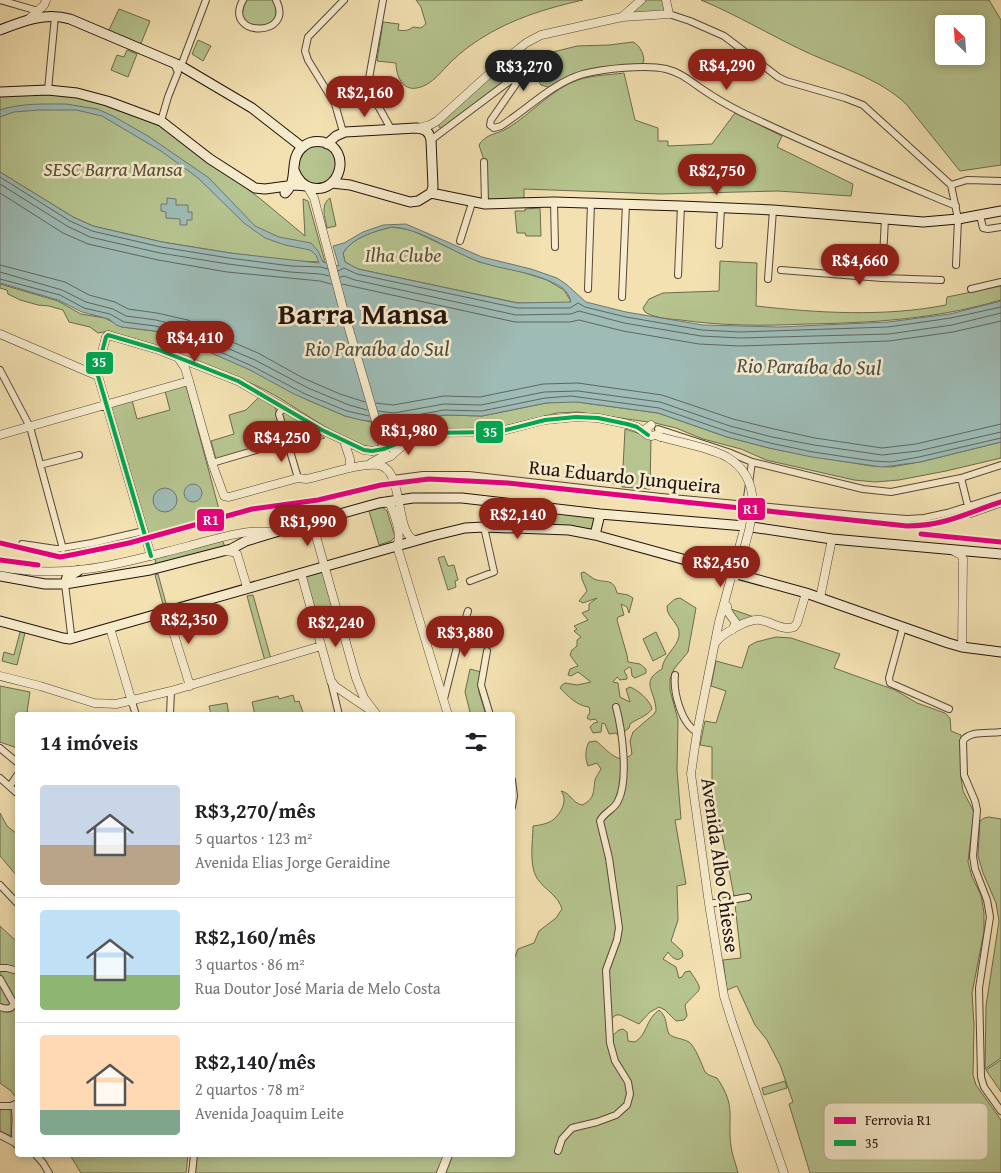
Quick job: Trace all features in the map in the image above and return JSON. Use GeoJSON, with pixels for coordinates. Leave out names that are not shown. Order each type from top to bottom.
{"type":"FeatureCollection","features":[{"type":"Feature","properties":{"kind":"main road"},"geometry":{"type":"LineString","coordinates":[[0,30],[28,20],[54,16],[70,19],[181,66],[252,108],[302,147]]}},
{"type":"Feature","properties":{"kind":"main road"},"geometry":{"type":"LineString","coordinates":[[0,92],[48,90],[92,97],[161,121],[204,155],[249,185],[260,190],[291,186],[317,188],[331,184],[350,185],[410,202],[418,201],[432,193],[472,203],[485,204],[554,202],[681,206],[773,210],[923,222],[1001,211]]}},
{"type":"Feature","properties":{"kind":"main road"},"geometry":{"type":"LineString","coordinates":[[327,144],[343,132],[416,128],[426,131],[430,139],[432,193]]}},
{"type":"Feature","properties":{"kind":"main road"},"geometry":{"type":"LineString","coordinates":[[285,193],[291,186],[295,157],[302,147],[314,142],[327,144],[337,152],[340,160],[339,173],[331,184]]}},
{"type":"Feature","properties":{"kind":"main road"},"geometry":{"type":"LineString","coordinates":[[294,170],[300,181],[307,186]]}},
{"type":"Feature","properties":{"kind":"main road"},"geometry":{"type":"LineString","coordinates":[[0,576],[45,584],[65,584],[155,569],[224,551],[246,541],[274,532],[385,502],[413,498],[462,498],[600,514],[745,526],[832,539],[1001,554]]}},
{"type":"Feature","properties":{"kind":"main road"},"geometry":{"type":"LineString","coordinates":[[596,535],[600,514]]}},
{"type":"Feature","properties":{"kind":"main road"},"geometry":{"type":"LineString","coordinates":[[0,621],[63,638],[78,637],[415,540],[465,528],[484,527],[570,530],[596,535],[806,593],[962,647],[1001,652]]}},
{"type":"Feature","properties":{"kind":"main road"},"geometry":{"type":"LineString","coordinates":[[65,584],[67,577],[78,570]]}},
{"type":"Feature","properties":{"kind":"street"},"geometry":{"type":"LineString","coordinates":[[0,0],[43,5],[54,16],[48,90]]}},
{"type":"Feature","properties":{"kind":"street"},"geometry":{"type":"LineString","coordinates":[[181,66],[206,0]]}},
{"type":"Feature","properties":{"kind":"street"},"geometry":{"type":"LineString","coordinates":[[243,0],[240,8],[242,19],[250,28],[261,30],[270,27],[276,20],[279,11],[276,0]]}},
{"type":"Feature","properties":{"kind":"street"},"geometry":{"type":"LineString","coordinates":[[343,132],[335,104],[308,60],[305,51],[308,37],[344,0]]}},
{"type":"Feature","properties":{"kind":"street"},"geometry":{"type":"LineString","coordinates":[[383,0],[368,84],[391,129]]}},
{"type":"Feature","properties":{"kind":"street"},"geometry":{"type":"LineString","coordinates":[[622,17],[641,0]]}},
{"type":"Feature","properties":{"kind":"street"},"geometry":{"type":"LineString","coordinates":[[666,0],[669,14]]}},
{"type":"Feature","properties":{"kind":"street"},"geometry":{"type":"LineString","coordinates":[[28,20],[43,5]]}},
{"type":"Feature","properties":{"kind":"street"},"geometry":{"type":"LineString","coordinates":[[416,128],[433,124],[441,118],[501,63],[532,40],[551,32],[622,17],[669,14],[724,36],[786,81],[863,105],[951,185],[958,218],[956,265]]}},
{"type":"Feature","properties":{"kind":"street"},"geometry":{"type":"LineString","coordinates":[[161,121],[168,96],[178,72],[177,67],[171,62]]}},
{"type":"Feature","properties":{"kind":"street"},"geometry":{"type":"LineString","coordinates":[[430,139],[509,81],[515,81],[514,88],[491,120],[491,126],[495,128],[501,126],[559,85],[576,76],[590,72],[644,67],[661,68],[679,73],[738,110],[771,126],[956,206]]}},
{"type":"Feature","properties":{"kind":"street"},"geometry":{"type":"LineString","coordinates":[[430,139],[433,129],[441,118]]}},
{"type":"Feature","properties":{"kind":"street"},"geometry":{"type":"LineString","coordinates":[[484,162],[485,204]]}},
{"type":"Feature","properties":{"kind":"street"},"geometry":{"type":"LineString","coordinates":[[951,185],[967,180],[1001,181]]}},
{"type":"Feature","properties":{"kind":"street"},"geometry":{"type":"LineString","coordinates":[[317,212],[319,196],[331,184]]}},
{"type":"Feature","properties":{"kind":"street"},"geometry":{"type":"LineString","coordinates":[[307,186],[313,195],[320,228],[383,446],[384,456],[371,462]]}},
{"type":"Feature","properties":{"kind":"street"},"geometry":{"type":"LineString","coordinates":[[554,202],[555,247]]}},
{"type":"Feature","properties":{"kind":"street"},"geometry":{"type":"LineString","coordinates":[[460,241],[472,203]]}},
{"type":"Feature","properties":{"kind":"street"},"geometry":{"type":"LineString","coordinates":[[588,289],[591,203]]}},
{"type":"Feature","properties":{"kind":"street"},"geometry":{"type":"LineString","coordinates":[[622,297],[626,204]]}},
{"type":"Feature","properties":{"kind":"street"},"geometry":{"type":"LineString","coordinates":[[678,275],[681,206]]}},
{"type":"Feature","properties":{"kind":"street"},"geometry":{"type":"LineString","coordinates":[[719,245],[721,208]]}},
{"type":"Feature","properties":{"kind":"street"},"geometry":{"type":"LineString","coordinates":[[768,280],[773,210]]}},
{"type":"Feature","properties":{"kind":"street"},"geometry":{"type":"LineString","coordinates":[[980,215],[982,228],[1001,227]]}},
{"type":"Feature","properties":{"kind":"street"},"geometry":{"type":"LineString","coordinates":[[882,278],[885,218]]}},
{"type":"Feature","properties":{"kind":"street"},"geometry":{"type":"LineString","coordinates":[[781,270],[882,278],[941,280]]}},
{"type":"Feature","properties":{"kind":"street"},"geometry":{"type":"LineString","coordinates":[[971,289],[1001,282]]}},
{"type":"Feature","properties":{"kind":"street"},"geometry":{"type":"LineString","coordinates":[[0,334],[98,376]]}},
{"type":"Feature","properties":{"kind":"street"},"geometry":{"type":"LineString","coordinates":[[151,556],[98,376],[99,364],[108,335],[113,335],[238,381],[314,426],[364,450],[372,451],[416,435],[430,432],[498,432],[545,420],[576,417],[598,418],[637,427],[728,452],[752,462],[880,492],[891,492],[961,478],[1001,465]]}},
{"type":"Feature","properties":{"kind":"street"},"geometry":{"type":"LineString","coordinates":[[177,358],[183,364],[221,493],[224,496],[234,496],[298,478],[306,479],[354,468],[380,465],[388,469],[393,479],[408,534],[411,539],[415,540]]}},
{"type":"Feature","properties":{"kind":"street"},"geometry":{"type":"LineString","coordinates":[[189,382],[191,370],[200,366]]}},
{"type":"Feature","properties":{"kind":"street"},"geometry":{"type":"LineString","coordinates":[[0,370],[30,427],[63,548]]}},
{"type":"Feature","properties":{"kind":"street"},"geometry":{"type":"LineString","coordinates":[[0,435],[189,382]]}},
{"type":"Feature","properties":{"kind":"street"},"geometry":{"type":"LineString","coordinates":[[286,409],[279,413],[298,478]]}},
{"type":"Feature","properties":{"kind":"street"},"geometry":{"type":"LineString","coordinates":[[655,432],[726,457],[742,470],[752,488],[754,501],[752,513],[727,606],[719,622],[722,630],[732,630]]}},
{"type":"Feature","properties":{"kind":"street"},"geometry":{"type":"LineString","coordinates":[[354,468],[391,456],[416,435]]}},
{"type":"Feature","properties":{"kind":"street"},"geometry":{"type":"LineString","coordinates":[[212,462],[287,441]]}},
{"type":"Feature","properties":{"kind":"street"},"geometry":{"type":"LineString","coordinates":[[344,441],[354,468]]}},
{"type":"Feature","properties":{"kind":"street"},"geometry":{"type":"LineString","coordinates":[[40,465],[79,455]]}},
{"type":"Feature","properties":{"kind":"street"},"geometry":{"type":"LineString","coordinates":[[746,505],[752,462]]}},
{"type":"Feature","properties":{"kind":"street","name":"Rua Eduardo Junqueira"},"geometry":{"type":"LineString","coordinates":[[393,479],[440,474],[469,475],[746,505],[916,519],[969,507],[1001,496]]}},
{"type":"Feature","properties":{"kind":"street"},"geometry":{"type":"LineString","coordinates":[[961,478],[970,514],[1001,503]]}},
{"type":"Feature","properties":{"kind":"street"},"geometry":{"type":"LineString","coordinates":[[385,502],[390,504],[399,537],[398,546],[447,712]]}},
{"type":"Feature","properties":{"kind":"street"},"geometry":{"type":"LineString","coordinates":[[312,522],[326,566],[356,678],[364,698],[374,712]]}},
{"type":"Feature","properties":{"kind":"street","name":"Avenida Albo Chiesse"},"geometry":{"type":"LineString","coordinates":[[745,526],[719,622],[697,732],[691,774],[724,996],[784,1173]]}},
{"type":"Feature","properties":{"kind":"street"},"geometry":{"type":"LineString","coordinates":[[470,581],[494,572],[484,527]]}},
{"type":"Feature","properties":{"kind":"street"},"geometry":{"type":"LineString","coordinates":[[22,544],[50,549],[63,548],[144,531]]}},
{"type":"Feature","properties":{"kind":"street"},"geometry":{"type":"LineString","coordinates":[[0,567],[39,572],[78,570],[120,564],[230,535],[274,532]]}},
{"type":"Feature","properties":{"kind":"street"},"geometry":{"type":"LineString","coordinates":[[820,598],[832,539]]}},
{"type":"Feature","properties":{"kind":"street"},"geometry":{"type":"LineString","coordinates":[[949,548],[960,554],[963,558],[962,647]]}},
{"type":"Feature","properties":{"kind":"street"},"geometry":{"type":"LineString","coordinates":[[224,551],[237,554],[247,588]]}},
{"type":"Feature","properties":{"kind":"street"},"geometry":{"type":"LineString","coordinates":[[301,573],[338,712]]}},
{"type":"Feature","properties":{"kind":"street"},"geometry":{"type":"LineString","coordinates":[[65,584],[70,634],[78,637]]}},
{"type":"Feature","properties":{"kind":"street"},"geometry":{"type":"LineString","coordinates":[[715,644],[719,638],[732,630],[747,622],[758,619],[787,628],[794,627],[806,593]]}},
{"type":"Feature","properties":{"kind":"street"},"geometry":{"type":"LineString","coordinates":[[727,606],[728,612],[736,623],[732,630]]}},
{"type":"Feature","properties":{"kind":"street"},"geometry":{"type":"LineString","coordinates":[[444,699],[468,611]]}},
{"type":"Feature","properties":{"kind":"street"},"geometry":{"type":"LineString","coordinates":[[167,612],[190,686]]}},
{"type":"Feature","properties":{"kind":"street"},"geometry":{"type":"LineString","coordinates":[[904,627],[889,678],[890,683],[949,709]]}},
{"type":"Feature","properties":{"kind":"street"},"geometry":{"type":"LineString","coordinates":[[110,628],[135,712]]}},
{"type":"Feature","properties":{"kind":"street"},"geometry":{"type":"LineString","coordinates":[[0,676],[94,703],[111,704],[132,702],[172,691],[321,646]]}},
{"type":"Feature","properties":{"kind":"street"},"geometry":{"type":"LineString","coordinates":[[487,651],[481,685],[489,712]]}},
{"type":"Feature","properties":{"kind":"street"},"geometry":{"type":"LineString","coordinates":[[675,675],[674,684],[677,700],[690,727],[697,732]]}},
{"type":"Feature","properties":{"kind":"street"},"geometry":{"type":"LineString","coordinates":[[330,678],[336,687],[372,712]]}},
{"type":"Feature","properties":{"kind":"street"},"geometry":{"type":"LineString","coordinates":[[170,712],[172,691]]}},
{"type":"Feature","properties":{"kind":"street"},"geometry":{"type":"LineString","coordinates":[[558,1151],[562,1139],[572,1128],[616,1115],[627,1105],[630,1098],[628,1082],[616,1061],[610,1043],[606,970],[617,940],[619,928],[609,858],[600,821],[616,804],[621,792],[623,743],[616,707]]}},
{"type":"Feature","properties":{"kind":"street"},"geometry":{"type":"LineString","coordinates":[[1001,732],[971,735],[963,741],[964,775],[977,810],[974,863],[985,892],[990,917],[979,988],[980,1077],[984,1087],[1001,1111]]}},
{"type":"Feature","properties":{"kind":"street"},"geometry":{"type":"LineString","coordinates":[[0,748],[15,760]]}},
{"type":"Feature","properties":{"kind":"street"},"geometry":{"type":"LineString","coordinates":[[0,778],[15,791]]}},
{"type":"Feature","properties":{"kind":"street"},"geometry":{"type":"LineString","coordinates":[[10,786],[15,778]]}},
{"type":"Feature","properties":{"kind":"street"},"geometry":{"type":"LineString","coordinates":[[0,885],[15,901]]}},
{"type":"Feature","properties":{"kind":"street"},"geometry":{"type":"LineString","coordinates":[[709,904],[748,897]]}},
{"type":"Feature","properties":{"kind":"street"},"geometry":{"type":"LineString","coordinates":[[0,979],[14,1004],[10,1008],[0,1007]]}},
{"type":"Feature","properties":{"kind":"street"},"geometry":{"type":"LineString","coordinates":[[0,1106],[14,1104]]}},
{"type":"Feature","properties":{"kind":"street"},"geometry":{"type":"LineString","coordinates":[[15,1119],[15,1133]]}},
{"type":"Feature","properties":{"kind":"street"},"geometry":{"type":"LineString","coordinates":[[0,1135],[15,1143]]}},
{"type":"Feature","properties":{"kind":"street"},"geometry":{"type":"LineString","coordinates":[[38,1157],[49,1173]]}},
{"type":"Feature","properties":{"kind":"street"},"geometry":{"type":"LineString","coordinates":[[192,1173],[194,1157]]}},
{"type":"Feature","properties":{"kind":"street"},"geometry":{"type":"LineString","coordinates":[[441,1173],[447,1157]]}},
{"type":"Feature","properties":{"kind":"green space"},"geometry":{"type":"Polygon","coordinates":[[[245,0],[274,0],[277,12],[273,21],[266,27],[248,25],[242,15],[245,0]]]}},
{"type":"Feature","properties":{"kind":"green space"},"geometry":{"type":"Polygon","coordinates":[[[416,0],[583,0],[530,15],[492,32],[463,51],[428,84],[412,88],[407,87],[401,81],[396,63],[377,61],[383,22],[399,24],[398,30],[402,31],[413,27],[421,28],[426,24],[421,7],[416,0]]]}},
{"type":"Feature","properties":{"kind":"green space"},"geometry":{"type":"Polygon","coordinates":[[[641,0],[666,0],[669,14],[622,17],[641,0]]]}},
{"type":"Feature","properties":{"kind":"green space"},"geometry":{"type":"Polygon","coordinates":[[[701,0],[989,0],[1001,20],[1001,165],[960,171],[906,104],[895,95],[871,80],[804,51],[701,0]]]}},
{"type":"Feature","properties":{"kind":"green space"},"geometry":{"type":"Polygon","coordinates":[[[119,9],[150,21],[140,46],[108,32],[119,9]]]}},
{"type":"Feature","properties":{"kind":"green space"},"geometry":{"type":"Polygon","coordinates":[[[198,40],[211,46],[203,61],[192,54],[198,40]]]}},
{"type":"Feature","properties":{"kind":"green space"},"geometry":{"type":"Polygon","coordinates":[[[633,42],[642,51],[643,64],[613,67],[548,87],[541,85],[533,72],[537,59],[545,54],[577,46],[633,42]]]}},
{"type":"Feature","properties":{"kind":"green space"},"geometry":{"type":"Polygon","coordinates":[[[127,50],[137,54],[128,77],[111,70],[117,55],[124,57],[127,50]]]}},
{"type":"Feature","properties":{"kind":"green space"},"geometry":{"type":"Polygon","coordinates":[[[508,66],[512,71],[511,77],[443,128],[440,128],[438,124],[445,115],[502,68],[508,66]]]}},
{"type":"Feature","properties":{"kind":"green space"},"geometry":{"type":"Polygon","coordinates":[[[624,73],[635,120],[658,128],[658,141],[668,141],[668,146],[712,144],[735,113],[782,136],[777,147],[853,184],[851,196],[778,191],[661,194],[524,189],[524,199],[486,200],[485,163],[479,145],[482,141],[488,136],[508,128],[559,89],[569,84],[589,77],[624,73]]]}},
{"type":"Feature","properties":{"kind":"green space","name":"SESC Barra Mansa"},"geometry":{"type":"Polygon","coordinates":[[[60,91],[161,122],[305,236],[303,199],[308,201],[325,262],[291,261],[230,253],[162,242],[93,226],[73,217],[0,172],[0,95],[60,91]]]}},
{"type":"Feature","properties":{"kind":"green space"},"geometry":{"type":"Polygon","coordinates":[[[316,144],[330,148],[338,161],[333,178],[320,186],[306,183],[297,171],[299,153],[316,144]]]}},
{"type":"Feature","properties":{"kind":"green space"},"geometry":{"type":"Polygon","coordinates":[[[330,198],[336,226],[327,228],[324,208],[330,198]]]}},
{"type":"Feature","properties":{"kind":"green space"},"geometry":{"type":"Polygon","coordinates":[[[540,208],[541,236],[526,236],[525,233],[517,233],[515,211],[540,208]]]}},
{"type":"Feature","properties":{"kind":"green space","name":"Ilha Clube"},"geometry":{"type":"Polygon","coordinates":[[[392,227],[411,230],[479,262],[519,271],[547,280],[564,290],[572,303],[518,303],[358,269],[345,262],[343,253],[352,243],[372,233],[392,227]]]}},
{"type":"Feature","properties":{"kind":"green space"},"geometry":{"type":"Polygon","coordinates":[[[720,261],[757,263],[756,306],[851,313],[899,311],[946,305],[947,297],[1001,286],[1001,300],[953,312],[904,319],[775,325],[728,324],[667,319],[645,312],[643,308],[649,299],[663,293],[719,291],[720,261]]]}},
{"type":"Feature","properties":{"kind":"green space"},"geometry":{"type":"Polygon","coordinates":[[[0,284],[58,301],[81,314],[105,318],[122,327],[181,337],[216,355],[239,364],[310,401],[345,416],[371,422],[379,447],[356,443],[273,394],[239,378],[109,331],[98,333],[90,327],[69,322],[63,310],[20,300],[8,294],[7,290],[0,288],[0,284]]]}},
{"type":"Feature","properties":{"kind":"green space"},"geometry":{"type":"Polygon","coordinates":[[[186,385],[221,517],[146,537],[110,406],[132,400],[137,419],[170,410],[165,391],[186,385]]]}},
{"type":"Feature","properties":{"kind":"green space"},"geometry":{"type":"Polygon","coordinates":[[[259,397],[275,407],[285,440],[216,459],[211,441],[234,434],[229,415],[246,410],[259,397]]]}},
{"type":"Feature","properties":{"kind":"green space"},"geometry":{"type":"Polygon","coordinates":[[[570,401],[658,413],[727,437],[769,448],[872,466],[891,467],[920,462],[1001,442],[1001,458],[899,480],[875,482],[854,480],[766,460],[741,449],[655,423],[578,412],[557,413],[493,429],[428,428],[388,445],[381,423],[401,423],[445,415],[482,416],[546,403],[570,401]]]}},
{"type":"Feature","properties":{"kind":"green space"},"geometry":{"type":"Polygon","coordinates":[[[284,411],[325,438],[291,447],[281,413],[284,411]]]}},
{"type":"Feature","properties":{"kind":"green space"},"geometry":{"type":"Polygon","coordinates":[[[625,429],[651,437],[650,489],[622,487],[625,429]]]}},
{"type":"Feature","properties":{"kind":"green space"},"geometry":{"type":"Polygon","coordinates":[[[603,472],[620,473],[620,484],[602,483],[603,472]]]}},
{"type":"Feature","properties":{"kind":"green space"},"geometry":{"type":"Polygon","coordinates":[[[382,507],[387,511],[395,537],[391,541],[379,545],[369,511],[382,507]]]}},
{"type":"Feature","properties":{"kind":"green space"},"geometry":{"type":"Polygon","coordinates":[[[550,511],[597,514],[594,533],[549,527],[550,511]]]}},
{"type":"Feature","properties":{"kind":"green space"},"geometry":{"type":"Polygon","coordinates":[[[221,537],[225,547],[156,564],[154,555],[221,537]]]}},
{"type":"Feature","properties":{"kind":"green space"},"geometry":{"type":"Polygon","coordinates":[[[444,556],[448,566],[454,565],[458,580],[455,581],[456,587],[448,590],[438,558],[444,556]]]}},
{"type":"Feature","properties":{"kind":"green space"},"geometry":{"type":"Polygon","coordinates":[[[325,568],[338,614],[315,620],[302,574],[325,568]]]}},
{"type":"Feature","properties":{"kind":"green space"},"geometry":{"type":"Polygon","coordinates":[[[584,572],[594,579],[611,583],[617,593],[633,598],[629,613],[627,607],[621,604],[624,615],[618,617],[617,620],[628,662],[640,664],[646,669],[646,673],[635,678],[632,676],[631,668],[629,667],[624,671],[627,679],[620,680],[617,677],[613,682],[618,683],[620,697],[630,702],[626,689],[630,687],[637,690],[649,702],[652,709],[645,716],[630,724],[629,728],[620,738],[616,733],[609,734],[605,724],[602,723],[601,732],[593,733],[590,727],[598,722],[595,719],[590,720],[587,718],[590,712],[589,707],[577,703],[560,688],[565,683],[577,685],[591,682],[578,672],[571,676],[568,675],[570,669],[578,666],[570,655],[577,646],[577,640],[581,637],[574,631],[577,629],[574,626],[588,620],[582,613],[589,610],[589,604],[597,598],[583,603],[579,601],[587,591],[581,573],[584,572]]]}},
{"type":"Feature","properties":{"kind":"green space"},"geometry":{"type":"Polygon","coordinates":[[[158,574],[167,607],[164,608],[155,575],[158,574]]]}},
{"type":"Feature","properties":{"kind":"green space"},"geometry":{"type":"Polygon","coordinates":[[[253,595],[271,659],[265,661],[247,596],[253,595]]]}},
{"type":"Feature","properties":{"kind":"green space"},"geometry":{"type":"Polygon","coordinates":[[[680,598],[696,608],[688,652],[674,669],[670,679],[670,690],[678,720],[677,770],[681,819],[675,820],[686,884],[677,886],[678,920],[671,941],[682,951],[683,956],[675,959],[668,952],[663,959],[676,967],[679,978],[685,972],[690,971],[698,983],[699,990],[685,1005],[687,1016],[684,1020],[676,1021],[659,1007],[650,1012],[639,1024],[616,1015],[611,1019],[612,1036],[623,1029],[627,1032],[628,1041],[635,1042],[642,1035],[654,1014],[659,1010],[665,1019],[669,1034],[691,1044],[705,1072],[717,1078],[727,1097],[730,1112],[732,1153],[738,1173],[446,1173],[452,1157],[515,1157],[515,956],[518,949],[534,943],[539,931],[556,918],[562,909],[558,901],[539,881],[533,869],[533,826],[553,820],[559,813],[564,802],[561,791],[582,805],[591,798],[595,780],[601,769],[597,763],[588,766],[586,754],[589,742],[596,741],[617,758],[627,758],[632,754],[630,741],[633,732],[656,711],[650,687],[651,678],[662,669],[665,660],[678,640],[678,628],[667,610],[667,606],[675,599],[680,598]]]}},
{"type":"Feature","properties":{"kind":"green space"},"geometry":{"type":"Polygon","coordinates":[[[731,609],[754,617],[738,625],[731,609]]]}},
{"type":"Feature","properties":{"kind":"green space"},"geometry":{"type":"Polygon","coordinates":[[[20,632],[25,633],[17,665],[2,661],[4,652],[14,655],[20,632]]]}},
{"type":"Feature","properties":{"kind":"green space"},"geometry":{"type":"Polygon","coordinates":[[[656,632],[666,654],[653,661],[643,639],[656,632]]]}},
{"type":"Feature","properties":{"kind":"green space"},"geometry":{"type":"Polygon","coordinates":[[[776,637],[791,638],[840,654],[834,668],[895,690],[917,703],[945,713],[950,718],[951,731],[961,735],[961,778],[963,791],[974,812],[968,862],[972,877],[981,895],[984,913],[984,932],[972,993],[974,1025],[973,1075],[976,1085],[1001,1120],[1001,1173],[810,1173],[789,1104],[793,1102],[780,1065],[767,1040],[755,1025],[737,986],[727,990],[723,960],[741,958],[734,896],[712,795],[712,747],[700,745],[705,721],[716,723],[726,691],[711,686],[716,661],[742,668],[749,646],[756,642],[776,637]]]}},
{"type":"Feature","properties":{"kind":"green space"},"geometry":{"type":"Polygon","coordinates":[[[470,669],[481,672],[479,692],[485,712],[470,712],[465,692],[470,669]]]}},
{"type":"Feature","properties":{"kind":"green space"},"geometry":{"type":"Polygon","coordinates":[[[0,686],[30,692],[27,712],[15,712],[15,747],[0,742],[0,686]]]}},
{"type":"Feature","properties":{"kind":"green space"},"geometry":{"type":"Polygon","coordinates":[[[293,695],[295,702],[299,701],[303,712],[254,712],[252,702],[278,696],[279,699],[293,695]]]}},
{"type":"Feature","properties":{"kind":"green space"},"geometry":{"type":"Polygon","coordinates":[[[227,703],[228,712],[210,712],[209,706],[227,703]]]}},
{"type":"Feature","properties":{"kind":"green space"},"geometry":{"type":"Polygon","coordinates":[[[0,813],[7,826],[15,832],[15,874],[0,856],[0,813]]]}},
{"type":"Feature","properties":{"kind":"green space"},"geometry":{"type":"Polygon","coordinates":[[[989,817],[1001,819],[1001,1058],[985,1069],[986,1006],[999,921],[996,903],[978,856],[980,821],[989,817]]]}},
{"type":"Feature","properties":{"kind":"green space"},"geometry":{"type":"Polygon","coordinates":[[[0,926],[15,940],[15,1096],[0,1083],[0,926]]]}},
{"type":"Feature","properties":{"kind":"green space"},"geometry":{"type":"Polygon","coordinates":[[[1001,1060],[1001,1092],[986,1070],[1001,1060]]]}},
{"type":"Feature","properties":{"kind":"green space"},"geometry":{"type":"Polygon","coordinates":[[[785,1081],[787,1088],[764,1095],[762,1088],[785,1081]]]}},
{"type":"Feature","properties":{"kind":"green space"},"geometry":{"type":"Polygon","coordinates":[[[0,1107],[11,1108],[11,1136],[0,1131],[0,1107]]]}},
{"type":"Feature","properties":{"kind":"green space"},"geometry":{"type":"Polygon","coordinates":[[[71,1157],[188,1157],[186,1173],[81,1173],[71,1157]]]}},
{"type":"Feature","properties":{"kind":"green space"},"geometry":{"type":"Polygon","coordinates":[[[196,1157],[443,1157],[436,1173],[194,1173],[196,1157]]]}},
{"type":"Feature","properties":{"kind":"water","name":"Rio Paraíba do Sul"},"geometry":{"type":"Polygon","coordinates":[[[66,104],[97,109],[148,136],[209,178],[255,226],[279,237],[311,243],[318,251],[323,262],[339,266],[333,246],[383,225],[406,224],[482,257],[531,269],[557,278],[586,302],[626,312],[703,325],[779,327],[888,322],[950,314],[1001,301],[1001,442],[920,462],[882,467],[812,457],[769,448],[727,437],[658,413],[577,402],[546,403],[482,416],[445,415],[394,424],[345,416],[294,394],[250,370],[181,337],[122,327],[109,319],[82,312],[58,300],[0,283],[0,172],[73,217],[93,226],[162,242],[230,253],[319,263],[316,255],[310,250],[285,245],[265,238],[244,223],[198,178],[161,151],[102,116],[76,110],[39,110],[14,112],[0,117],[0,110],[16,106],[66,104]],[[392,227],[358,239],[347,247],[343,253],[345,262],[358,269],[517,303],[571,302],[563,288],[545,279],[477,261],[413,231],[392,227]]]}},
{"type":"Feature","properties":{"kind":"water"},"geometry":{"type":"Polygon","coordinates":[[[167,198],[176,199],[176,205],[188,205],[188,212],[192,212],[192,220],[187,220],[187,225],[180,225],[180,219],[166,218],[166,212],[161,211],[161,204],[167,204],[167,198]]]}},
{"type":"Feature","properties":{"kind":"water"},"geometry":{"type":"Polygon","coordinates":[[[411,252],[430,257],[429,264],[409,259],[411,252]]]}},
{"type":"Feature","properties":{"kind":"water"},"geometry":{"type":"Polygon","coordinates":[[[189,484],[197,484],[202,489],[200,500],[189,502],[184,497],[184,489],[189,484]]]}},
{"type":"Feature","properties":{"kind":"water"},"geometry":{"type":"Polygon","coordinates":[[[165,488],[170,489],[176,495],[176,505],[170,511],[165,512],[160,511],[154,505],[153,500],[154,495],[160,489],[165,488]]]}},
{"type":"Feature","properties":{"kind":"rail line","name":"R1"},"geometry":{"type":"LineString","coordinates":[[0,543],[60,557],[129,543],[252,509],[318,500],[381,485],[429,479],[508,483],[907,526],[933,524],[1001,502]]}},
{"type":"Feature","properties":{"kind":"rail line","name":"R1"},"geometry":{"type":"LineString","coordinates":[[921,534],[1001,542]]}},
{"type":"Feature","properties":{"kind":"rail line","name":"R1"},"geometry":{"type":"LineString","coordinates":[[0,560],[38,565]]}},
{"type":"Feature","properties":{"kind":"transit line","name":"35"},"geometry":{"type":"LineString","coordinates":[[151,556],[98,376],[99,364],[108,335],[159,350],[238,381],[322,430],[364,450],[384,449],[423,433],[498,432],[545,420],[576,417],[598,418],[627,424],[637,427],[648,435]]}},
{"type":"Feature","properties":{"kind":"district","name":"Barra Mansa"},"geometry":{"type":"Point","coordinates":[363,313]}}]}
